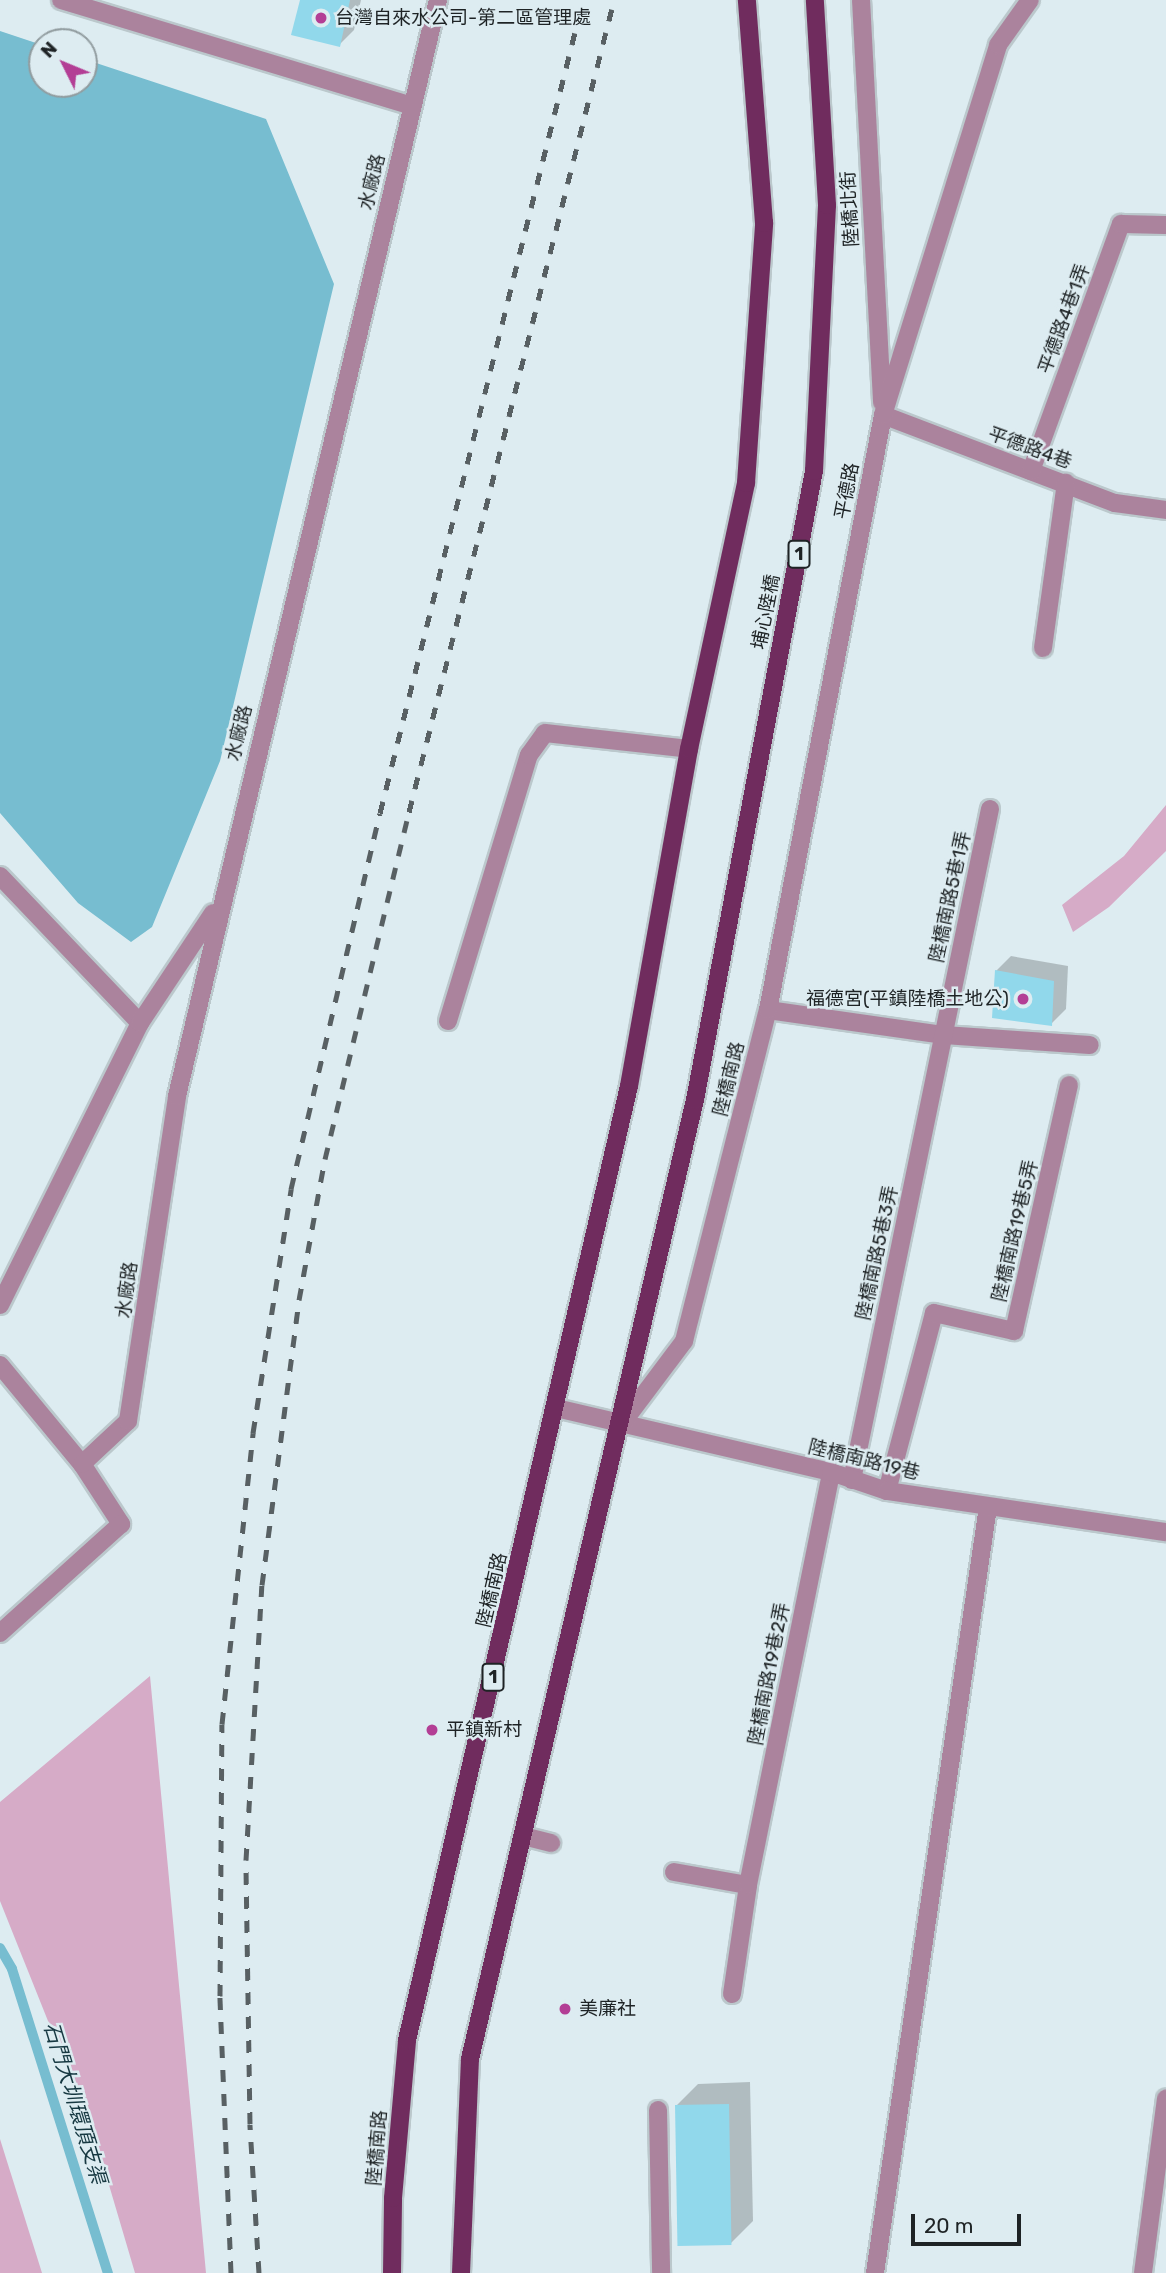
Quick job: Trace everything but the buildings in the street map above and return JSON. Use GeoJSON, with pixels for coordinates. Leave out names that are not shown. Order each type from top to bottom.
{"type":"FeatureCollection","features":[{"type":"Feature","properties":{"kind":"main road","name":"1"},"geometry":{"type":"LineString","coordinates":[[689,749],[746,483],[764,223],[747,0]]}},
{"type":"Feature","properties":{"kind":"main road","name":"埔心陸橋"},"geometry":{"type":"LineString","coordinates":[[695,1100],[814,471],[827,205],[815,0]]}},
{"type":"Feature","properties":{"kind":"main road","name":"陸橋南路"},"geometry":{"type":"LineString","coordinates":[[392,2273],[393,2198],[407,2040],[629,1086],[689,749]]}},
{"type":"Feature","properties":{"kind":"main road","name":"陸橋南路"},"geometry":{"type":"LineString","coordinates":[[461,2273],[470,2059],[621,1426],[695,1100]]}},
{"type":"Feature","properties":{"kind":"street"},"geometry":{"type":"LineString","coordinates":[[61,0],[412,106]]}},
{"type":"Feature","properties":{"kind":"street","name":"水廠路"},"geometry":{"type":"LineString","coordinates":[[82,1464],[128,1421],[177,1096],[219,904],[438,0]]}},
{"type":"Feature","properties":{"kind":"street","name":"陸橋北街"},"geometry":{"type":"LineString","coordinates":[[861,0],[883,415]]}},
{"type":"Feature","properties":{"kind":"street","name":"平德路"},"geometry":{"type":"LineString","coordinates":[[768,1010],[883,415],[998,45],[1030,0]]}},
{"type":"Feature","properties":{"kind":"street","name":"平德路4巷1弄"},"geometry":{"type":"LineString","coordinates":[[1031,471],[1121,224],[1166,225]]}},
{"type":"Feature","properties":{"kind":"street","name":"平德路4巷"},"geometry":{"type":"LineString","coordinates":[[883,415],[1115,503],[1166,510]]}},
{"type":"Feature","properties":{"kind":"street"},"geometry":{"type":"LineString","coordinates":[[1043,648],[1066,483]]}},
{"type":"Feature","properties":{"kind":"street"},"geometry":{"type":"LineString","coordinates":[[448,1021],[529,755],[545,733],[689,749]]}},
{"type":"Feature","properties":{"kind":"street","name":"陸橋南路5巷1弄"},"geometry":{"type":"LineString","coordinates":[[944,1035],[990,809]]}},
{"type":"Feature","properties":{"kind":"street"},"geometry":{"type":"LineString","coordinates":[[0,876],[141,1023]]}},
{"type":"Feature","properties":{"kind":"street"},"geometry":{"type":"LineString","coordinates":[[0,1305],[141,1023],[219,904]]}},
{"type":"Feature","properties":{"kind":"street"},"geometry":{"type":"LineString","coordinates":[[768,1010],[944,1035],[1090,1045]]}},
{"type":"Feature","properties":{"kind":"street","name":"陸橋南路"},"geometry":{"type":"LineString","coordinates":[[621,1426],[684,1341],[768,1010]]}},
{"type":"Feature","properties":{"kind":"street","name":"陸橋南路5巷3弄"},"geometry":{"type":"LineString","coordinates":[[852,1480],[944,1035]]}},
{"type":"Feature","properties":{"kind":"street","name":"陸橋南路19巷5弄"},"geometry":{"type":"LineString","coordinates":[[887,1490],[934,1313],[1014,1331],[1069,1085]]}},
{"type":"Feature","properties":{"kind":"street"},"geometry":{"type":"LineString","coordinates":[[0,1365],[82,1464],[121,1524],[0,1633]]}},
{"type":"Feature","properties":{"kind":"street","name":"陸橋南路19巷"},"geometry":{"type":"LineString","coordinates":[[556,1408],[621,1426],[831,1472],[887,1490],[1166,1532]]}},
{"type":"Feature","properties":{"kind":"street","name":"陸橋南路19巷2弄"},"geometry":{"type":"LineString","coordinates":[[732,1994],[748,1885],[831,1472]]}},
{"type":"Feature","properties":{"kind":"street"},"geometry":{"type":"LineString","coordinates":[[875,2273],[988,1507]]}},
{"type":"Feature","properties":{"kind":"street"},"geometry":{"type":"LineString","coordinates":[[523,1836],[551,1843]]}},
{"type":"Feature","properties":{"kind":"street"},"geometry":{"type":"LineString","coordinates":[[674,1872],[748,1885]]}},
{"type":"Feature","properties":{"kind":"street"},"geometry":{"type":"LineString","coordinates":[[1143,2273],[1166,2099]]}},
{"type":"Feature","properties":{"kind":"street"},"geometry":{"type":"LineString","coordinates":[[657,2110],[662,2273]]}},
{"type":"Feature","properties":{"kind":"shaded area"},"geometry":{"type":"Polygon","coordinates":[[[1166,805],[1166,851],[1109,907],[1073,932],[1062,905],[1124,856],[1166,805]]]}},
{"type":"Feature","properties":{"kind":"shaded area"},"geometry":{"type":"Polygon","coordinates":[[[150,1676],[206,2273],[135,2273],[96,2141],[0,1901],[0,1802],[150,1676]]]}},
{"type":"Feature","properties":{"kind":"shaded area"},"geometry":{"type":"Polygon","coordinates":[[[0,2139],[42,2273],[0,2273],[0,2139]]]}},
{"type":"Feature","properties":{"kind":"water"},"geometry":{"type":"Polygon","coordinates":[[[0,31],[28,40],[28,98],[98,98],[98,64],[266,119],[334,284],[220,761],[152,927],[131,942],[78,903],[0,813],[0,31]]]}},
{"type":"Feature","properties":{"kind":"waterway","name":"石門大圳環頂支渠"},"geometry":{"type":"LineString","coordinates":[[0,1948],[12,1969],[108,2273]]}},
{"type":"Feature","properties":{"kind":"railway"},"geometry":{"type":"LineString","coordinates":[[231,2273],[220,1996],[222,1724],[253,1433],[291,1189],[380,813],[583,0]]}},
{"type":"Feature","properties":{"kind":"railway"},"geometry":{"type":"LineString","coordinates":[[259,2273],[250,2124],[246,1860],[262,1585],[299,1300],[325,1159],[409,812],[614,0]]}},
{"type":"Feature","properties":{"kind":"place","name":"台灣自來水公司-第二區管理處"},"geometry":{"type":"Point","coordinates":[321,18]}},
{"type":"Feature","properties":{"kind":"place","name":"福德宮(平鎮陸橋土地公)"},"geometry":{"type":"Point","coordinates":[1023,999]}},
{"type":"Feature","properties":{"kind":"place","name":"平鎮新村"},"geometry":{"type":"Point","coordinates":[432,1730]}},
{"type":"Feature","properties":{"kind":"place","name":"美廉社"},"geometry":{"type":"Point","coordinates":[565,2009]}}]}
